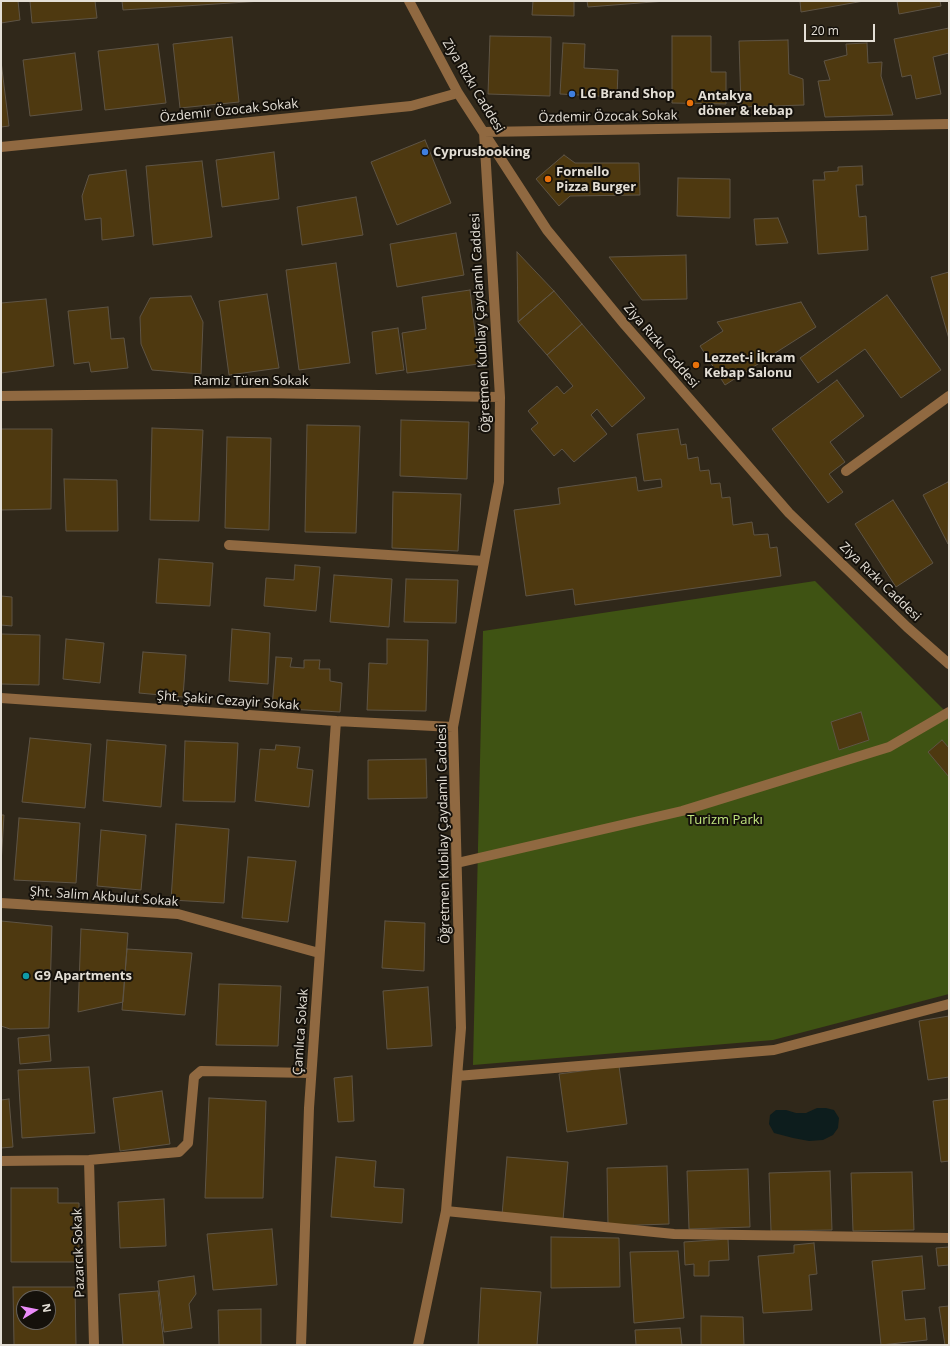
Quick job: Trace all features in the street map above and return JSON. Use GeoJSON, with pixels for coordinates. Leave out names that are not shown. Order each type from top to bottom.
{"type":"FeatureCollection","features":[{"type":"Feature","properties":{"kind":"street","name":"Ziya Rızkı Caddesi"},"geometry":{"type":"LineString","coordinates":[[409,1],[458,93],[547,230],[635,337],[789,513],[908,627],[949,664]]}},
{"type":"Feature","properties":{"kind":"street","name":"Özdemir Özocak Sokak"},"geometry":{"type":"LineString","coordinates":[[1,147],[411,106],[458,93]]}},
{"type":"Feature","properties":{"kind":"street","name":"Özdemir Özocak Sokak"},"geometry":{"type":"LineString","coordinates":[[484,132],[949,124]]}},
{"type":"Feature","properties":{"kind":"street","name":"Öğretmen Kubilay Çaydamlı Caddesi"},"geometry":{"type":"LineString","coordinates":[[418,1345],[446,1211],[461,1028],[453,727],[499,482],[500,397],[484,132]]}},
{"type":"Feature","properties":{"kind":"street","name":"Ramiz Türen Sokak"},"geometry":{"type":"LineString","coordinates":[[1,396],[258,393],[500,397]]}},
{"type":"Feature","properties":{"kind":"street"},"geometry":{"type":"LineString","coordinates":[[846,471],[949,396]]}},
{"type":"Feature","properties":{"kind":"street"},"geometry":{"type":"LineString","coordinates":[[229,545],[484,560]]}},
{"type":"Feature","properties":{"kind":"street","name":"Şht. Şakir Cezayir Sokak"},"geometry":{"type":"LineString","coordinates":[[1,698],[336,721],[453,727]]}},
{"type":"Feature","properties":{"kind":"street"},"geometry":{"type":"LineString","coordinates":[[456,863],[682,812],[889,747],[949,712]]}},
{"type":"Feature","properties":{"kind":"street","name":"Çamlıca Sokak"},"geometry":{"type":"LineString","coordinates":[[301,1345],[311,1073],[336,721]]}},
{"type":"Feature","properties":{"kind":"street","name":"Şht. Salim Akbulut Sokak"},"geometry":{"type":"LineString","coordinates":[[1,903],[178,914],[320,953]]}},
{"type":"Feature","properties":{"kind":"street"},"geometry":{"type":"LineString","coordinates":[[457,1076],[774,1050],[949,1004]]}},
{"type":"Feature","properties":{"kind":"street"},"geometry":{"type":"LineString","coordinates":[[1,1161],[89,1160],[179,1152],[188,1143],[194,1077],[201,1071],[311,1073]]}},
{"type":"Feature","properties":{"kind":"street","name":"Pazarcık Sokak"},"geometry":{"type":"LineString","coordinates":[[89,1160],[94,1345]]}},
{"type":"Feature","properties":{"kind":"street"},"geometry":{"type":"LineString","coordinates":[[446,1211],[674,1234],[949,1238]]}},
{"type":"Feature","properties":{"kind":"green space","name":"Turizm Parkı"},"geometry":{"type":"Polygon","coordinates":[[[815,581],[949,715],[949,994],[773,1040],[473,1065],[483,631],[815,581]]]}},
{"type":"Feature","properties":{"kind":"shaded area"},"geometry":{"type":"Polygon","coordinates":[[[817,1108],[834,1110],[839,1118],[838,1128],[833,1135],[823,1140],[809,1141],[774,1133],[769,1124],[770,1115],[776,1110],[806,1113],[817,1108]]]}},
{"type":"Feature","properties":{"kind":"building"},"geometry":{"type":"Polygon","coordinates":[[[1,1],[18,1],[20,20],[1,23],[1,1]]]}},
{"type":"Feature","properties":{"kind":"building"},"geometry":{"type":"Polygon","coordinates":[[[30,1],[95,1],[97,18],[32,23],[30,1]]]}},
{"type":"Feature","properties":{"kind":"building"},"geometry":{"type":"Polygon","coordinates":[[[122,1],[262,1],[123,10],[122,1]]]}},
{"type":"Feature","properties":{"kind":"building"},"geometry":{"type":"Polygon","coordinates":[[[533,1],[574,1],[574,16],[532,15],[533,1]]]}},
{"type":"Feature","properties":{"kind":"building"},"geometry":{"type":"Polygon","coordinates":[[[587,1],[666,1],[588,7],[587,1]]]}},
{"type":"Feature","properties":{"kind":"building"},"geometry":{"type":"Polygon","coordinates":[[[800,1],[864,1],[801,12],[800,1]]]}},
{"type":"Feature","properties":{"kind":"building"},"geometry":{"type":"Polygon","coordinates":[[[897,1],[940,1],[941,6],[899,14],[897,1]]]}},
{"type":"Feature","properties":{"kind":"building"},"geometry":{"type":"Polygon","coordinates":[[[949,28],[949,53],[933,57],[941,94],[916,99],[911,75],[902,77],[894,39],[949,28]]]}},
{"type":"Feature","properties":{"kind":"building"},"geometry":{"type":"Polygon","coordinates":[[[490,36],[551,37],[550,96],[488,94],[490,36]]]}},
{"type":"Feature","properties":{"kind":"building"},"geometry":{"type":"Polygon","coordinates":[[[672,36],[711,36],[711,72],[726,72],[726,104],[672,103],[672,36]]]}},
{"type":"Feature","properties":{"kind":"building"},"geometry":{"type":"Polygon","coordinates":[[[232,37],[239,102],[180,108],[173,44],[232,37]]]}},
{"type":"Feature","properties":{"kind":"building"},"geometry":{"type":"Polygon","coordinates":[[[788,40],[789,74],[803,79],[804,105],[741,107],[739,41],[788,40]]]}},
{"type":"Feature","properties":{"kind":"building"},"geometry":{"type":"Polygon","coordinates":[[[563,43],[585,44],[584,68],[618,70],[617,97],[560,94],[563,43]]]}},
{"type":"Feature","properties":{"kind":"building"},"geometry":{"type":"Polygon","coordinates":[[[867,43],[868,63],[882,62],[881,76],[893,115],[825,117],[818,81],[830,80],[824,61],[847,55],[846,44],[867,43]]]}},
{"type":"Feature","properties":{"kind":"building"},"geometry":{"type":"Polygon","coordinates":[[[158,44],[166,103],[105,110],[98,51],[158,44]]]}},
{"type":"Feature","properties":{"kind":"building"},"geometry":{"type":"Polygon","coordinates":[[[75,53],[82,110],[30,116],[23,60],[75,53]]]}},
{"type":"Feature","properties":{"kind":"building"},"geometry":{"type":"Polygon","coordinates":[[[1,61],[9,126],[1,127],[1,61]]]}},
{"type":"Feature","properties":{"kind":"building"},"geometry":{"type":"Polygon","coordinates":[[[425,140],[451,203],[397,225],[371,162],[425,140]]]}},
{"type":"Feature","properties":{"kind":"building"},"geometry":{"type":"Polygon","coordinates":[[[274,152],[279,199],[222,207],[216,160],[274,152]]]}},
{"type":"Feature","properties":{"kind":"building"},"geometry":{"type":"Polygon","coordinates":[[[564,155],[575,163],[639,163],[640,195],[570,196],[559,206],[536,179],[564,155]]]}},
{"type":"Feature","properties":{"kind":"building"},"geometry":{"type":"Polygon","coordinates":[[[202,161],[212,237],[153,245],[146,166],[202,161]]]}},
{"type":"Feature","properties":{"kind":"building"},"geometry":{"type":"Polygon","coordinates":[[[862,166],[863,185],[856,185],[859,217],[866,216],[868,250],[818,254],[813,180],[825,180],[824,172],[838,171],[838,167],[862,166]]]}},
{"type":"Feature","properties":{"kind":"building"},"geometry":{"type":"Polygon","coordinates":[[[126,170],[134,236],[102,240],[101,218],[85,220],[82,196],[89,175],[126,170]]]}},
{"type":"Feature","properties":{"kind":"building"},"geometry":{"type":"Polygon","coordinates":[[[678,178],[730,179],[730,218],[677,216],[678,178]]]}},
{"type":"Feature","properties":{"kind":"building"},"geometry":{"type":"Polygon","coordinates":[[[356,197],[363,235],[302,245],[297,207],[356,197]]]}},
{"type":"Feature","properties":{"kind":"building"},"geometry":{"type":"Polygon","coordinates":[[[778,218],[788,243],[756,245],[754,219],[778,218]]]}},
{"type":"Feature","properties":{"kind":"building"},"geometry":{"type":"Polygon","coordinates":[[[456,233],[464,275],[397,287],[390,244],[456,233]]]}},
{"type":"Feature","properties":{"kind":"building"},"geometry":{"type":"Polygon","coordinates":[[[517,252],[554,291],[518,322],[517,252]]]}},
{"type":"Feature","properties":{"kind":"building"},"geometry":{"type":"Polygon","coordinates":[[[686,255],[687,299],[642,300],[609,257],[686,255]]]}},
{"type":"Feature","properties":{"kind":"building"},"geometry":{"type":"Polygon","coordinates":[[[336,263],[350,363],[299,370],[286,270],[336,263]]]}},
{"type":"Feature","properties":{"kind":"building"},"geometry":{"type":"Polygon","coordinates":[[[949,272],[949,339],[931,277],[949,272]]]}},
{"type":"Feature","properties":{"kind":"building"},"geometry":{"type":"Polygon","coordinates":[[[470,290],[479,364],[407,373],[402,333],[426,329],[422,297],[470,290]]]}},
{"type":"Feature","properties":{"kind":"building"},"geometry":{"type":"Polygon","coordinates":[[[554,291],[582,324],[547,355],[518,322],[554,291]]]}},
{"type":"Feature","properties":{"kind":"building"},"geometry":{"type":"Polygon","coordinates":[[[267,294],[279,368],[229,375],[219,301],[267,294]]]}},
{"type":"Feature","properties":{"kind":"building"},"geometry":{"type":"Polygon","coordinates":[[[887,295],[941,370],[901,398],[865,349],[818,383],[800,358],[887,295]]]}},
{"type":"Feature","properties":{"kind":"building"},"geometry":{"type":"Polygon","coordinates":[[[191,296],[203,322],[201,374],[152,370],[141,344],[140,317],[150,298],[191,296]]]}},
{"type":"Feature","properties":{"kind":"building"},"geometry":{"type":"Polygon","coordinates":[[[46,299],[54,366],[1,373],[1,303],[46,299]]]}},
{"type":"Feature","properties":{"kind":"building"},"geometry":{"type":"Polygon","coordinates":[[[801,302],[816,327],[725,385],[700,346],[723,331],[717,322],[801,302]]]}},
{"type":"Feature","properties":{"kind":"building"},"geometry":{"type":"Polygon","coordinates":[[[108,307],[111,339],[124,338],[128,368],[91,372],[89,362],[74,364],[68,311],[108,307]]]}},
{"type":"Feature","properties":{"kind":"building"},"geometry":{"type":"Polygon","coordinates":[[[582,324],[645,398],[612,427],[597,409],[591,415],[607,434],[574,462],[562,449],[554,456],[531,429],[538,423],[528,411],[557,386],[564,394],[573,386],[547,355],[582,324]]]}},
{"type":"Feature","properties":{"kind":"building"},"geometry":{"type":"Polygon","coordinates":[[[398,328],[404,370],[376,374],[372,332],[398,328]]]}},
{"type":"Feature","properties":{"kind":"building"},"geometry":{"type":"Polygon","coordinates":[[[837,380],[864,416],[830,442],[845,462],[829,474],[843,492],[828,503],[772,429],[837,380]]]}},
{"type":"Feature","properties":{"kind":"building"},"geometry":{"type":"Polygon","coordinates":[[[401,420],[469,422],[467,479],[400,476],[401,420]]]}},
{"type":"Feature","properties":{"kind":"building"},"geometry":{"type":"Polygon","coordinates":[[[307,425],[360,426],[356,533],[305,532],[307,425]]]}},
{"type":"Feature","properties":{"kind":"building"},"geometry":{"type":"Polygon","coordinates":[[[152,428],[203,430],[199,521],[150,520],[152,428]]]}},
{"type":"Feature","properties":{"kind":"building"},"geometry":{"type":"Polygon","coordinates":[[[1,429],[52,429],[51,509],[1,510],[1,429]]]}},
{"type":"Feature","properties":{"kind":"building"},"geometry":{"type":"Polygon","coordinates":[[[678,429],[681,445],[686,444],[688,459],[698,457],[700,471],[709,470],[711,484],[720,483],[722,498],[730,497],[733,525],[752,522],[754,535],[768,534],[770,548],[777,547],[781,576],[575,605],[573,589],[526,596],[514,510],[560,504],[558,488],[636,477],[638,491],[662,487],[661,479],[644,481],[637,434],[678,429]]]}},
{"type":"Feature","properties":{"kind":"building"},"geometry":{"type":"Polygon","coordinates":[[[227,437],[271,438],[269,530],[225,528],[227,437]]]}},
{"type":"Feature","properties":{"kind":"building"},"geometry":{"type":"Polygon","coordinates":[[[64,479],[117,480],[118,531],[66,531],[64,479]]]}},
{"type":"Feature","properties":{"kind":"building"},"geometry":{"type":"Polygon","coordinates":[[[948,482],[949,485],[948,544],[923,495],[948,482]]]}},
{"type":"Feature","properties":{"kind":"building"},"geometry":{"type":"Polygon","coordinates":[[[393,492],[461,494],[458,551],[392,548],[393,492]]]}},
{"type":"Feature","properties":{"kind":"building"},"geometry":{"type":"Polygon","coordinates":[[[893,500],[933,563],[896,587],[855,524],[893,500]]]}},
{"type":"Feature","properties":{"kind":"building"},"geometry":{"type":"Polygon","coordinates":[[[159,559],[213,563],[210,606],[156,603],[159,559]]]}},
{"type":"Feature","properties":{"kind":"building"},"geometry":{"type":"Polygon","coordinates":[[[295,565],[320,567],[316,611],[264,606],[266,578],[294,580],[295,565]]]}},
{"type":"Feature","properties":{"kind":"building"},"geometry":{"type":"Polygon","coordinates":[[[334,575],[392,579],[389,627],[330,622],[334,575]]]}},
{"type":"Feature","properties":{"kind":"building"},"geometry":{"type":"Polygon","coordinates":[[[406,579],[458,580],[456,623],[404,622],[406,579]]]}},
{"type":"Feature","properties":{"kind":"building"},"geometry":{"type":"Polygon","coordinates":[[[1,596],[12,597],[12,626],[1,625],[1,596]]]}},
{"type":"Feature","properties":{"kind":"building"},"geometry":{"type":"Polygon","coordinates":[[[232,629],[270,633],[268,684],[229,681],[232,629]]]}},
{"type":"Feature","properties":{"kind":"building"},"geometry":{"type":"Polygon","coordinates":[[[1,634],[40,635],[39,685],[1,684],[1,634]]]}},
{"type":"Feature","properties":{"kind":"building"},"geometry":{"type":"Polygon","coordinates":[[[66,639],[104,643],[100,683],[63,679],[66,639]]]}},
{"type":"Feature","properties":{"kind":"building"},"geometry":{"type":"Polygon","coordinates":[[[387,639],[428,640],[426,711],[367,710],[369,663],[387,664],[387,639]]]}},
{"type":"Feature","properties":{"kind":"building"},"geometry":{"type":"Polygon","coordinates":[[[143,652],[186,655],[183,697],[139,693],[143,652]]]}},
{"type":"Feature","properties":{"kind":"building"},"geometry":{"type":"Polygon","coordinates":[[[276,657],[292,658],[290,667],[304,668],[304,660],[320,660],[319,669],[330,669],[330,681],[342,683],[340,712],[272,708],[276,657]]]}},
{"type":"Feature","properties":{"kind":"building"},"geometry":{"type":"Polygon","coordinates":[[[861,712],[869,740],[839,750],[831,722],[861,712]]]}},
{"type":"Feature","properties":{"kind":"building"},"geometry":{"type":"Polygon","coordinates":[[[30,738],[91,744],[85,808],[22,802],[30,738]]]}},
{"type":"Feature","properties":{"kind":"building"},"geometry":{"type":"Polygon","coordinates":[[[107,740],[166,745],[161,807],[103,801],[107,740]]]}},
{"type":"Feature","properties":{"kind":"building"},"geometry":{"type":"Polygon","coordinates":[[[942,740],[949,748],[949,777],[928,752],[942,740]]]}},
{"type":"Feature","properties":{"kind":"building"},"geometry":{"type":"Polygon","coordinates":[[[185,741],[238,743],[235,802],[183,801],[185,741]]]}},
{"type":"Feature","properties":{"kind":"building"},"geometry":{"type":"Polygon","coordinates":[[[276,745],[300,747],[297,768],[313,770],[309,807],[255,801],[260,749],[275,750],[276,745]]]}},
{"type":"Feature","properties":{"kind":"building"},"geometry":{"type":"Polygon","coordinates":[[[426,759],[427,798],[368,799],[368,760],[426,759]]]}},
{"type":"Feature","properties":{"kind":"building"},"geometry":{"type":"Polygon","coordinates":[[[1,815],[4,815],[1,864],[1,815]]]}},
{"type":"Feature","properties":{"kind":"building"},"geometry":{"type":"Polygon","coordinates":[[[19,818],[80,823],[76,883],[14,880],[19,818]]]}},
{"type":"Feature","properties":{"kind":"building"},"geometry":{"type":"Polygon","coordinates":[[[176,824],[229,829],[224,903],[171,900],[176,824]]]}},
{"type":"Feature","properties":{"kind":"building"},"geometry":{"type":"Polygon","coordinates":[[[101,830],[146,835],[141,890],[97,886],[101,830]]]}},
{"type":"Feature","properties":{"kind":"building"},"geometry":{"type":"Polygon","coordinates":[[[248,857],[296,861],[288,922],[242,918],[248,857]]]}},
{"type":"Feature","properties":{"kind":"building","name":"G9 Apartments"},"geometry":{"type":"Polygon","coordinates":[[[1,921],[52,926],[49,1028],[10,1029],[1,1026],[1,921]]]}},
{"type":"Feature","properties":{"kind":"building"},"geometry":{"type":"Polygon","coordinates":[[[385,921],[425,923],[424,971],[382,968],[385,921]]]}},
{"type":"Feature","properties":{"kind":"building"},"geometry":{"type":"Polygon","coordinates":[[[81,929],[128,933],[123,1002],[78,1012],[81,929]]]}},
{"type":"Feature","properties":{"kind":"building"},"geometry":{"type":"Polygon","coordinates":[[[127,949],[192,953],[185,1015],[122,1010],[127,949]]]}},
{"type":"Feature","properties":{"kind":"building"},"geometry":{"type":"Polygon","coordinates":[[[219,984],[281,986],[278,1046],[216,1045],[219,984]]]}},
{"type":"Feature","properties":{"kind":"building"},"geometry":{"type":"Polygon","coordinates":[[[428,987],[432,1046],[387,1049],[383,991],[428,987]]]}},
{"type":"Feature","properties":{"kind":"building"},"geometry":{"type":"Polygon","coordinates":[[[949,1016],[949,1077],[928,1080],[919,1021],[949,1016]]]}},
{"type":"Feature","properties":{"kind":"building"},"geometry":{"type":"Polygon","coordinates":[[[49,1035],[51,1061],[20,1064],[18,1038],[49,1035]]]}},
{"type":"Feature","properties":{"kind":"building"},"geometry":{"type":"Polygon","coordinates":[[[619,1066],[627,1124],[567,1132],[559,1074],[619,1066]]]}},
{"type":"Feature","properties":{"kind":"building"},"geometry":{"type":"Polygon","coordinates":[[[89,1067],[95,1133],[22,1138],[18,1070],[89,1067]]]}},
{"type":"Feature","properties":{"kind":"building"},"geometry":{"type":"Polygon","coordinates":[[[352,1076],[354,1121],[338,1122],[334,1078],[352,1076]]]}},
{"type":"Feature","properties":{"kind":"building"},"geometry":{"type":"Polygon","coordinates":[[[162,1091],[170,1144],[120,1151],[113,1098],[162,1091]]]}},
{"type":"Feature","properties":{"kind":"building"},"geometry":{"type":"Polygon","coordinates":[[[209,1098],[266,1101],[263,1198],[205,1198],[209,1098]]]}},
{"type":"Feature","properties":{"kind":"building"},"geometry":{"type":"Polygon","coordinates":[[[9,1099],[13,1147],[1,1148],[1,1100],[9,1099]]]}},
{"type":"Feature","properties":{"kind":"building"},"geometry":{"type":"Polygon","coordinates":[[[949,1099],[949,1161],[941,1162],[933,1101],[949,1099]]]}},
{"type":"Feature","properties":{"kind":"building"},"geometry":{"type":"Polygon","coordinates":[[[336,1157],[376,1161],[374,1187],[404,1189],[402,1223],[331,1217],[336,1157]]]}},
{"type":"Feature","properties":{"kind":"building"},"geometry":{"type":"Polygon","coordinates":[[[507,1157],[568,1162],[563,1220],[502,1215],[507,1157]]]}},
{"type":"Feature","properties":{"kind":"building"},"geometry":{"type":"Polygon","coordinates":[[[667,1166],[669,1224],[608,1226],[607,1168],[667,1166]]]}},
{"type":"Feature","properties":{"kind":"building"},"geometry":{"type":"Polygon","coordinates":[[[748,1169],[750,1227],[689,1229],[687,1171],[748,1169]]]}},
{"type":"Feature","properties":{"kind":"building"},"geometry":{"type":"Polygon","coordinates":[[[830,1171],[832,1230],[771,1231],[769,1173],[830,1171]]]}},
{"type":"Feature","properties":{"kind":"building"},"geometry":{"type":"Polygon","coordinates":[[[912,1172],[914,1230],[853,1231],[851,1173],[912,1172]]]}},
{"type":"Feature","properties":{"kind":"building"},"geometry":{"type":"Polygon","coordinates":[[[11,1188],[58,1188],[58,1203],[79,1203],[79,1262],[11,1262],[11,1188]]]}},
{"type":"Feature","properties":{"kind":"building"},"geometry":{"type":"Polygon","coordinates":[[[164,1199],[166,1246],[120,1248],[118,1202],[164,1199]]]}},
{"type":"Feature","properties":{"kind":"building"},"geometry":{"type":"Polygon","coordinates":[[[272,1229],[277,1285],[213,1290],[207,1234],[272,1229]]]}},
{"type":"Feature","properties":{"kind":"building"},"geometry":{"type":"Polygon","coordinates":[[[551,1237],[619,1238],[620,1287],[551,1288],[551,1237]]]}},
{"type":"Feature","properties":{"kind":"building"},"geometry":{"type":"Polygon","coordinates":[[[728,1239],[729,1260],[709,1261],[709,1276],[694,1276],[694,1264],[685,1265],[684,1242],[728,1239]]]}},
{"type":"Feature","properties":{"kind":"building"},"geometry":{"type":"Polygon","coordinates":[[[814,1243],[817,1274],[809,1275],[812,1310],[763,1313],[758,1256],[794,1253],[794,1245],[814,1243]]]}},
{"type":"Feature","properties":{"kind":"building"},"geometry":{"type":"Polygon","coordinates":[[[949,1247],[949,1265],[938,1266],[936,1248],[949,1247]]]}},
{"type":"Feature","properties":{"kind":"building"},"geometry":{"type":"Polygon","coordinates":[[[678,1251],[684,1318],[634,1323],[630,1252],[678,1251]]]}},
{"type":"Feature","properties":{"kind":"building"},"geometry":{"type":"Polygon","coordinates":[[[922,1256],[925,1289],[902,1291],[905,1320],[925,1318],[927,1340],[881,1345],[872,1261],[922,1256]]]}},
{"type":"Feature","properties":{"kind":"building"},"geometry":{"type":"Polygon","coordinates":[[[194,1276],[196,1294],[189,1304],[192,1328],[164,1332],[158,1281],[194,1276]]]}},
{"type":"Feature","properties":{"kind":"building"},"geometry":{"type":"Polygon","coordinates":[[[13,1287],[75,1287],[76,1345],[14,1345],[13,1287]]]}},
{"type":"Feature","properties":{"kind":"building"},"geometry":{"type":"Polygon","coordinates":[[[481,1288],[541,1292],[537,1345],[478,1345],[481,1288]]]}},
{"type":"Feature","properties":{"kind":"building"},"geometry":{"type":"Polygon","coordinates":[[[158,1291],[164,1345],[123,1345],[119,1294],[158,1291]]]}},
{"type":"Feature","properties":{"kind":"building"},"geometry":{"type":"Polygon","coordinates":[[[949,1306],[949,1345],[945,1345],[939,1307],[949,1306]]]}},
{"type":"Feature","properties":{"kind":"building"},"geometry":{"type":"Polygon","coordinates":[[[261,1309],[261,1345],[219,1345],[218,1310],[261,1309]]]}},
{"type":"Feature","properties":{"kind":"building"},"geometry":{"type":"Polygon","coordinates":[[[701,1316],[743,1317],[744,1345],[701,1345],[701,1316]]]}},
{"type":"Feature","properties":{"kind":"building"},"geometry":{"type":"Polygon","coordinates":[[[680,1328],[682,1345],[636,1345],[635,1330],[680,1328]]]}},
{"type":"Feature","properties":{"kind":"place","name":"LG Brand Shop"},"geometry":{"type":"Point","coordinates":[572,94]}},
{"type":"Feature","properties":{"kind":"place","name":"Antakya döner & kebap"},"geometry":{"type":"Point","coordinates":[690,103]}},
{"type":"Feature","properties":{"kind":"place","name":"Cyprusbooking"},"geometry":{"type":"Point","coordinates":[425,152]}},
{"type":"Feature","properties":{"kind":"place","name":"Fornello Pizza Burger"},"geometry":{"type":"Point","coordinates":[548,179]}},
{"type":"Feature","properties":{"kind":"place","name":"Lezzet-i̇ İkram Kebap Salonu"},"geometry":{"type":"Point","coordinates":[696,365]}},
{"type":"Feature","properties":{"kind":"place","name":"G9 Apartments"},"geometry":{"type":"Point","coordinates":[26,976]}}]}
